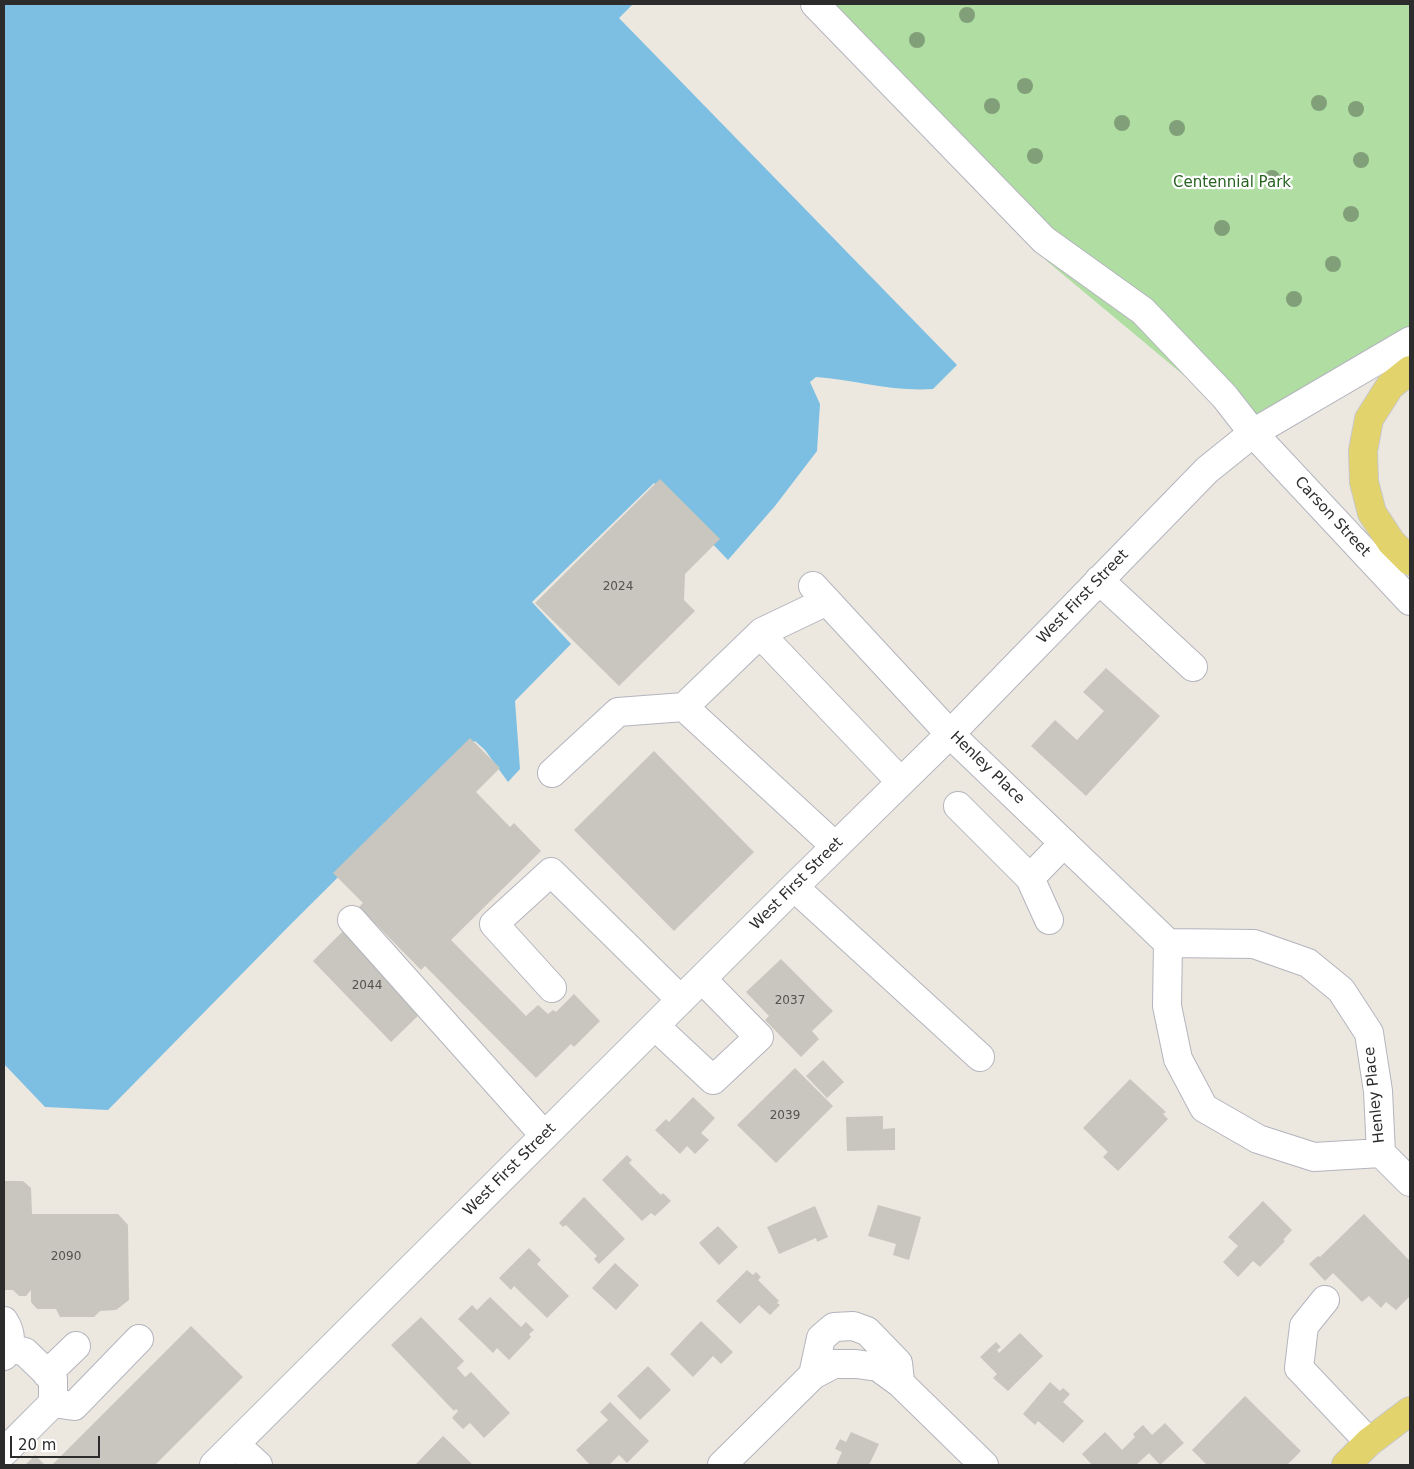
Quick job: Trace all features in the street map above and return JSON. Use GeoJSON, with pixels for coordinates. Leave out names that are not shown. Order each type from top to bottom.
{"type":"FeatureCollection","features":[{"type":"Feature","properties":{"kind":"main road"},"geometry":{"type":"LineString","coordinates":[[1410,370],[1390,386],[1369,419],[1363,451],[1364,482],[1372,513],[1390,542],[1410,561]]}},
{"type":"Feature","properties":{"kind":"main road"},"geometry":{"type":"LineString","coordinates":[[1346,1465],[1369,1442],[1410,1390]]}},
{"type":"Feature","properties":{"kind":"main road"},"geometry":{"type":"LineString","coordinates":[[1369,1442],[1410,1411]]}},
{"type":"Feature","properties":{"kind":"street","name":"Carson Street"},"geometry":{"type":"LineString","coordinates":[[815,4],[1044,240],[1143,311],[1225,397],[1253,433],[1410,601]]}},
{"type":"Feature","properties":{"kind":"street","name":"West First Street"},"geometry":{"type":"LineString","coordinates":[[214,1465],[702,978],[950,734],[1207,470],[1253,433],[1410,341]]}},
{"type":"Feature","properties":{"kind":"street"},"geometry":{"type":"LineString","coordinates":[[1100,580],[1193,667]]}},
{"type":"Feature","properties":{"kind":"street","name":"Henley Place"},"geometry":{"type":"LineString","coordinates":[[760,634],[820,594],[950,734],[1168,943],[1254,944],[1308,962],[1341,990],[1368,1032],[1378,1091],[1381,1154]]}},
{"type":"Feature","properties":{"kind":"street"},"geometry":{"type":"LineString","coordinates":[[552,773],[618,712],[684,707],[760,634],[901,782]]}},
{"type":"Feature","properties":{"kind":"street"},"geometry":{"type":"LineString","coordinates":[[684,707],[835,846]]}},
{"type":"Feature","properties":{"kind":"street"},"geometry":{"type":"LineString","coordinates":[[958,806],[1030,878],[1049,920]]}},
{"type":"Feature","properties":{"kind":"street"},"geometry":{"type":"LineString","coordinates":[[1030,878],[1064,843]]}},
{"type":"Feature","properties":{"kind":"street"},"geometry":{"type":"LineString","coordinates":[[552,988],[494,924],[551,872],[681,1000]]}},
{"type":"Feature","properties":{"kind":"street"},"geometry":{"type":"LineString","coordinates":[[794,887],[980,1056]]}},
{"type":"Feature","properties":{"kind":"street"},"geometry":{"type":"LineString","coordinates":[[352,920],[544,1136]]}},
{"type":"Feature","properties":{"kind":"street","name":"Henley Place"},"geometry":{"type":"LineString","coordinates":[[1168,943],[1167,1006],[1178,1059],[1204,1108],[1258,1139],[1314,1158],[1381,1154],[1409,1179]]}},
{"type":"Feature","properties":{"kind":"street"},"geometry":{"type":"LineString","coordinates":[[655,1026],[713,1080],[759,1037],[702,978]]}},
{"type":"Feature","properties":{"kind":"street"},"geometry":{"type":"LineString","coordinates":[[1325,1300],[1304,1326],[1299,1368],[1369,1442]]}},
{"type":"Feature","properties":{"kind":"street"},"geometry":{"type":"LineString","coordinates":[[4,1321],[10,1338],[6,1352],[25,1352],[52,1379],[52,1403],[4,1452]]}},
{"type":"Feature","properties":{"kind":"street"},"geometry":{"type":"LineString","coordinates":[[813,1375],[821,1338],[834,1327],[853,1326],[867,1331],[898,1363],[900,1383]]}},
{"type":"Feature","properties":{"kind":"street"},"geometry":{"type":"LineString","coordinates":[[52,1403],[74,1406],[139,1339]]}},
{"type":"Feature","properties":{"kind":"street"},"geometry":{"type":"LineString","coordinates":[[47,1374],[76,1346]]}},
{"type":"Feature","properties":{"kind":"street"},"geometry":{"type":"LineString","coordinates":[[722,1465],[813,1375],[834,1364],[878,1367],[900,1383],[984,1465]]}},
{"type":"Feature","properties":{"kind":"street"},"geometry":{"type":"LineString","coordinates":[[235,1444],[258,1465]]}},
{"type":"Feature","properties":{"kind":"green space","name":"Centennial Park"},"geometry":{"type":"Polygon","coordinates":[[[800,4],[1410,4],[1410,341],[1253,433],[1048,262],[800,4]]]}},
{"type":"Feature","properties":{"kind":"water"},"geometry":{"type":"Polygon","coordinates":[[[4,4],[633,4],[619,18],[957,365],[933,389],[903,389],[816,377],[810,382],[820,404],[817,451],[775,506],[728,560],[654,483],[532,602],[571,644],[515,701],[520,769],[508,782],[485,750],[475,741],[108,1110],[45,1107],[4,1064],[4,4]]]}},
{"type":"Feature","properties":{"kind":"building"},"geometry":{"type":"Polygon","coordinates":[[[660,479],[720,539],[685,574],[684,600],[695,611],[619,686],[535,603],[660,479]]]}},
{"type":"Feature","properties":{"kind":"building"},"geometry":{"type":"Polygon","coordinates":[[[1106,668],[1160,716],[1086,796],[1031,746],[1055,720],[1077,740],[1104,711],[1083,692],[1106,668]]]}},
{"type":"Feature","properties":{"kind":"building"},"geometry":{"type":"Polygon","coordinates":[[[470,738],[500,768],[476,792],[510,827],[514,823],[541,851],[451,940],[526,1016],[538,1005],[548,1014],[553,1010],[556,1012],[574,994],[600,1021],[574,1047],[571,1044],[536,1078],[425,966],[421,970],[359,907],[363,903],[333,873],[470,738]]]}},
{"type":"Feature","properties":{"kind":"building"},"geometry":{"type":"Polygon","coordinates":[[[654,751],[754,852],[674,931],[574,830],[654,751]]]}},
{"type":"Feature","properties":{"kind":"building"},"geometry":{"type":"Polygon","coordinates":[[[343,931],[422,1012],[391,1042],[313,961],[343,931]]]}},
{"type":"Feature","properties":{"kind":"building"},"geometry":{"type":"Polygon","coordinates":[[[781,959],[833,1011],[812,1031],[819,1039],[801,1057],[765,1020],[769,1016],[746,992],[781,959]]]}},
{"type":"Feature","properties":{"kind":"building"},"geometry":{"type":"Polygon","coordinates":[[[823,1060],[844,1082],[827,1098],[806,1076],[823,1060]]]}},
{"type":"Feature","properties":{"kind":"building"},"geometry":{"type":"Polygon","coordinates":[[[795,1068],[833,1106],[776,1163],[737,1125],[795,1068]]]}},
{"type":"Feature","properties":{"kind":"building"},"geometry":{"type":"Polygon","coordinates":[[[1130,1079],[1166,1112],[1163,1114],[1168,1119],[1118,1171],[1103,1157],[1108,1152],[1083,1128],[1130,1079]]]}},
{"type":"Feature","properties":{"kind":"building"},"geometry":{"type":"Polygon","coordinates":[[[693,1097],[715,1118],[701,1133],[709,1140],[695,1154],[687,1146],[680,1154],[655,1130],[666,1119],[669,1122],[693,1097]]]}},
{"type":"Feature","properties":{"kind":"building"},"geometry":{"type":"Polygon","coordinates":[[[883,1116],[883,1129],[895,1128],[895,1150],[847,1151],[846,1117],[883,1116]]]}},
{"type":"Feature","properties":{"kind":"building"},"geometry":{"type":"Polygon","coordinates":[[[627,1155],[632,1160],[629,1163],[661,1195],[663,1193],[671,1201],[655,1216],[651,1213],[642,1221],[602,1180],[627,1155]]]}},
{"type":"Feature","properties":{"kind":"building"},"geometry":{"type":"Polygon","coordinates":[[[4,1181],[23,1181],[31,1188],[32,1214],[118,1214],[128,1225],[129,1300],[116,1310],[100,1311],[94,1317],[60,1317],[56,1309],[37,1309],[31,1302],[31,1290],[26,1296],[19,1296],[13,1290],[4,1290],[4,1181]]]}},
{"type":"Feature","properties":{"kind":"building"},"geometry":{"type":"Polygon","coordinates":[[[584,1197],[625,1239],[599,1264],[594,1259],[597,1256],[566,1225],[563,1227],[559,1223],[584,1197]]]}},
{"type":"Feature","properties":{"kind":"building"},"geometry":{"type":"Polygon","coordinates":[[[1263,1201],[1292,1230],[1283,1240],[1285,1241],[1260,1267],[1253,1261],[1238,1277],[1223,1262],[1238,1246],[1228,1237],[1263,1201]]]}},
{"type":"Feature","properties":{"kind":"building"},"geometry":{"type":"Polygon","coordinates":[[[878,1205],[921,1217],[909,1260],[893,1255],[896,1244],[868,1236],[878,1205]]]}},
{"type":"Feature","properties":{"kind":"building"},"geometry":{"type":"Polygon","coordinates":[[[815,1206],[828,1237],[817,1242],[816,1238],[779,1254],[767,1227],[815,1206]]]}},
{"type":"Feature","properties":{"kind":"building"},"geometry":{"type":"Polygon","coordinates":[[[1364,1214],[1410,1261],[1410,1296],[1396,1310],[1386,1302],[1381,1308],[1369,1296],[1362,1302],[1333,1273],[1325,1281],[1309,1264],[1318,1256],[1320,1257],[1364,1214]]]}},
{"type":"Feature","properties":{"kind":"building"},"geometry":{"type":"Polygon","coordinates":[[[718,1226],[738,1247],[719,1265],[699,1243],[718,1226]]]}},
{"type":"Feature","properties":{"kind":"building"},"geometry":{"type":"Polygon","coordinates":[[[529,1248],[541,1260],[537,1264],[569,1296],[547,1318],[514,1286],[511,1290],[499,1278],[529,1248]]]}},
{"type":"Feature","properties":{"kind":"building"},"geometry":{"type":"Polygon","coordinates":[[[615,1263],[639,1285],[616,1310],[592,1288],[615,1263]]]}},
{"type":"Feature","properties":{"kind":"building"},"geometry":{"type":"Polygon","coordinates":[[[747,1270],[753,1275],[756,1272],[761,1277],[758,1280],[779,1301],[777,1303],[780,1305],[770,1315],[759,1305],[740,1324],[716,1301],[747,1270]]]}},
{"type":"Feature","properties":{"kind":"building"},"geometry":{"type":"Polygon","coordinates":[[[490,1297],[521,1327],[526,1322],[534,1330],[529,1334],[531,1337],[509,1360],[497,1348],[493,1353],[458,1319],[472,1305],[477,1310],[490,1297]]]}},
{"type":"Feature","properties":{"kind":"building"},"geometry":{"type":"Polygon","coordinates":[[[421,1317],[464,1361],[457,1368],[465,1377],[471,1372],[510,1413],[484,1438],[470,1423],[463,1429],[452,1418],[458,1411],[456,1409],[454,1411],[391,1345],[421,1317]]]}},
{"type":"Feature","properties":{"kind":"building"},"geometry":{"type":"Polygon","coordinates":[[[701,1321],[733,1352],[721,1364],[713,1356],[693,1377],[670,1354],[701,1321]]]}},
{"type":"Feature","properties":{"kind":"building"},"geometry":{"type":"Polygon","coordinates":[[[191,1326],[243,1377],[155,1465],[52,1465],[191,1326]]]}},
{"type":"Feature","properties":{"kind":"building"},"geometry":{"type":"Polygon","coordinates":[[[1020,1333],[1043,1356],[1008,1391],[993,1378],[997,1374],[980,1357],[996,1342],[1001,1347],[997,1350],[999,1353],[1020,1333]]]}},
{"type":"Feature","properties":{"kind":"building"},"geometry":{"type":"Polygon","coordinates":[[[648,1366],[671,1390],[640,1420],[617,1396],[648,1366]]]}},
{"type":"Feature","properties":{"kind":"building"},"geometry":{"type":"Polygon","coordinates":[[[1050,1382],[1060,1391],[1063,1388],[1070,1394],[1063,1402],[1084,1421],[1063,1443],[1038,1421],[1035,1425],[1023,1414],[1050,1382]]]}},
{"type":"Feature","properties":{"kind":"building"},"geometry":{"type":"Polygon","coordinates":[[[1245,1396],[1301,1451],[1287,1465],[1207,1465],[1192,1450],[1245,1396]]]}},
{"type":"Feature","properties":{"kind":"building"},"geometry":{"type":"Polygon","coordinates":[[[610,1402],[649,1441],[627,1463],[619,1455],[609,1465],[590,1465],[576,1450],[608,1420],[600,1412],[610,1402]]]}},
{"type":"Feature","properties":{"kind":"building"},"geometry":{"type":"Polygon","coordinates":[[[1165,1423],[1184,1443],[1160,1465],[1149,1453],[1136,1465],[1092,1465],[1082,1454],[1105,1432],[1122,1450],[1135,1437],[1133,1434],[1143,1425],[1152,1435],[1165,1423]]]}},
{"type":"Feature","properties":{"kind":"building"},"geometry":{"type":"Polygon","coordinates":[[[851,1432],[879,1444],[869,1465],[836,1465],[842,1452],[835,1449],[840,1439],[846,1442],[851,1432]]]}},
{"type":"Feature","properties":{"kind":"building"},"geometry":{"type":"Polygon","coordinates":[[[443,1436],[473,1465],[415,1465],[443,1436]]]}},
{"type":"Feature","properties":{"kind":"building"},"geometry":{"type":"Polygon","coordinates":[[[35,1455],[45,1465],[25,1465],[35,1455]]]}}]}
